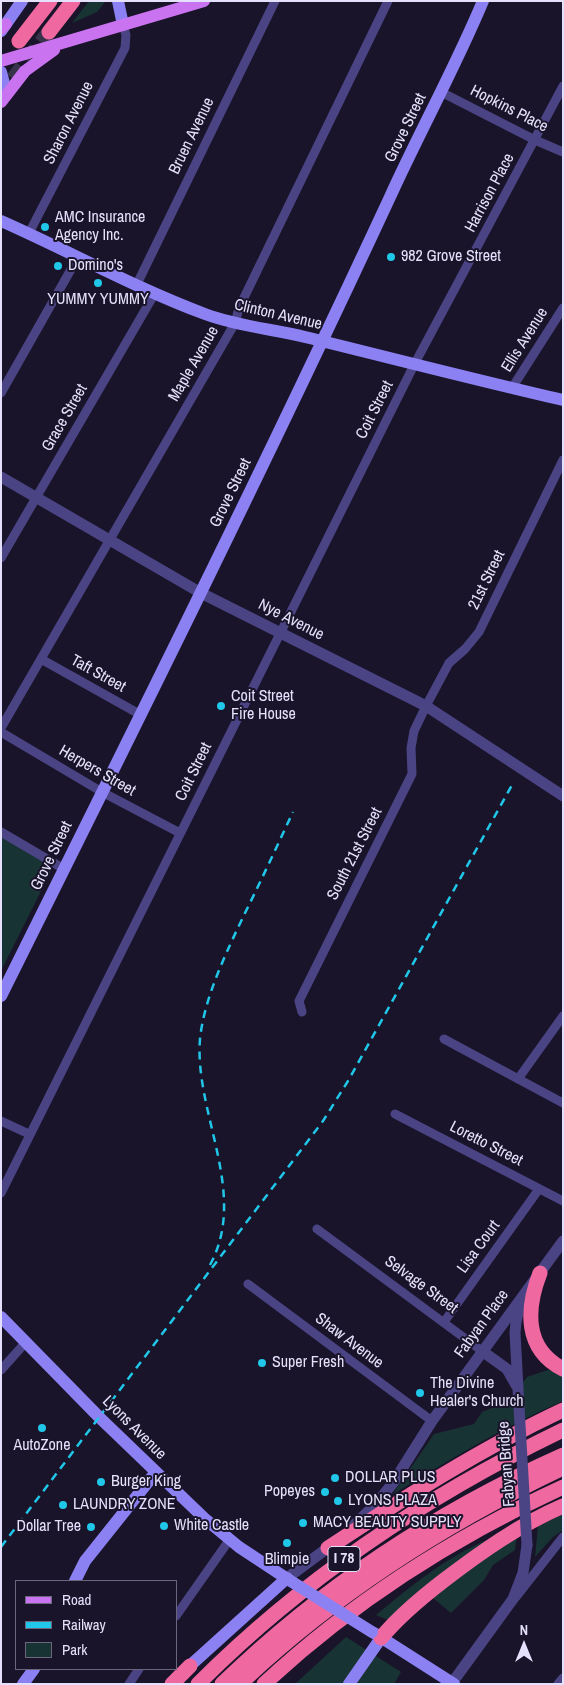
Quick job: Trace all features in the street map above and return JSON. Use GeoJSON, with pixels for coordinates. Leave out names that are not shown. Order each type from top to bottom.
{"type":"FeatureCollection","features":[{"type":"Feature","properties":{"kind":"highway"},"geometry":{"type":"LineString","coordinates":[[19,41],[50,1]]}},
{"type":"Feature","properties":{"kind":"highway"},"geometry":{"type":"LineString","coordinates":[[49,32],[73,1]]}},
{"type":"Feature","properties":{"kind":"highway"},"geometry":{"type":"LineString","coordinates":[[540,1273],[531,1302],[530,1319],[532,1330],[537,1345],[543,1354],[563,1369]]}},
{"type":"Feature","properties":{"kind":"highway"},"geometry":{"type":"LineString","coordinates":[[328,1548],[456,1466],[503,1439],[563,1410]]}},
{"type":"Feature","properties":{"kind":"highway","name":"I 78"},"geometry":{"type":"LineString","coordinates":[[198,1684],[246,1638],[288,1602],[374,1538],[466,1480],[563,1430]]}},
{"type":"Feature","properties":{"kind":"highway"},"geometry":{"type":"LineString","coordinates":[[374,1538],[507,1467],[563,1441]]}},
{"type":"Feature","properties":{"kind":"highway","name":"I 78"},"geometry":{"type":"LineString","coordinates":[[222,1684],[293,1621],[336,1587],[381,1556],[481,1495],[563,1455]]}},
{"type":"Feature","properties":{"kind":"highway","name":"I 78"},"geometry":{"type":"LineString","coordinates":[[240,1684],[269,1657],[318,1617],[398,1559],[468,1516],[563,1468]]}},
{"type":"Feature","properties":{"kind":"highway"},"geometry":{"type":"LineString","coordinates":[[264,1684],[346,1616],[411,1570],[488,1524],[563,1487]]}},
{"type":"Feature","properties":{"kind":"highway"},"geometry":{"type":"LineString","coordinates":[[377,1635],[468,1561],[512,1532],[563,1506]]}},
{"type":"Feature","properties":{"kind":"highway"},"geometry":{"type":"LineString","coordinates":[[171,1684],[190,1666]]}},
{"type":"Feature","properties":{"kind":"main road"},"geometry":{"type":"LineString","coordinates":[[3,28],[22,1]]}},
{"type":"Feature","properties":{"kind":"main road"},"geometry":{"type":"LineString","coordinates":[[118,1],[124,25]]}},
{"type":"Feature","properties":{"kind":"main road"},"geometry":{"type":"LineString","coordinates":[[1,61],[204,1]]}},
{"type":"Feature","properties":{"kind":"main road","name":"Grove Street"},"geometry":{"type":"LineString","coordinates":[[1,996],[323,342],[391,194],[442,92],[483,1]]}},
{"type":"Feature","properties":{"kind":"main road"},"geometry":{"type":"LineString","coordinates":[[1,102],[29,67],[71,41]]}},
{"type":"Feature","properties":{"kind":"main road"},"geometry":{"type":"LineString","coordinates":[[1,72],[5,87],[1,102]]}},
{"type":"Feature","properties":{"kind":"main road","name":"Clinton Avenue"},"geometry":{"type":"LineString","coordinates":[[1,221],[155,293],[206,314],[235,323],[323,342],[563,400]]}},
{"type":"Feature","properties":{"kind":"main road","name":"Lyons Avenue"},"geometry":{"type":"LineString","coordinates":[[1,1317],[199,1514],[230,1540],[288,1579],[453,1683]]}},
{"type":"Feature","properties":{"kind":"main road"},"geometry":{"type":"LineString","coordinates":[[74,1580],[84,1561],[156,1472]]}},
{"type":"Feature","properties":{"kind":"main road"},"geometry":{"type":"LineString","coordinates":[[190,1666],[288,1579]]}},
{"type":"Feature","properties":{"kind":"main road"},"geometry":{"type":"LineString","coordinates":[[349,1683],[377,1635]]}},
{"type":"Feature","properties":{"kind":"main road"},"geometry":{"type":"LineString","coordinates":[[23,1684],[33,1670]]}},
{"type":"Feature","properties":{"kind":"street","name":"Bruen Avenue"},"geometry":{"type":"LineString","coordinates":[[138,284],[274,1]]}},
{"type":"Feature","properties":{"kind":"street","name":"Maple Avenue"},"geometry":{"type":"LineString","coordinates":[[1,728],[235,323],[239,308],[388,1]]}},
{"type":"Feature","properties":{"kind":"street","name":"Sharon Avenue"},"geometry":{"type":"LineString","coordinates":[[29,233],[125,48],[124,25]]}},
{"type":"Feature","properties":{"kind":"street","name":"Harrison Place"},"geometry":{"type":"LineString","coordinates":[[414,365],[563,86]]}},
{"type":"Feature","properties":{"kind":"street","name":"Hopkins Place"},"geometry":{"type":"LineString","coordinates":[[442,92],[535,140],[563,152]]}},
{"type":"Feature","properties":{"kind":"street"},"geometry":{"type":"LineString","coordinates":[[1,393],[78,257]]}},
{"type":"Feature","properties":{"kind":"street","name":"Grace Street"},"geometry":{"type":"LineString","coordinates":[[1,558],[155,293]]}},
{"type":"Feature","properties":{"kind":"street","name":"Ellis Avenue"},"geometry":{"type":"LineString","coordinates":[[512,388],[563,308]]}},
{"type":"Feature","properties":{"kind":"street","name":"Coit Street"},"geometry":{"type":"LineString","coordinates":[[1,1193],[279,632],[414,365]]}},
{"type":"Feature","properties":{"kind":"street","name":"21st Street"},"geometry":{"type":"LineString","coordinates":[[426,706],[449,663],[479,632],[563,460]]}},
{"type":"Feature","properties":{"kind":"street","name":"Nye Avenue"},"geometry":{"type":"LineString","coordinates":[[1,476],[201,593],[426,706],[563,796]]}},
{"type":"Feature","properties":{"kind":"street","name":"Taft Street"},"geometry":{"type":"LineString","coordinates":[[41,659],[141,715]]}},
{"type":"Feature","properties":{"kind":"street","name":"South 21st Street"},"geometry":{"type":"LineString","coordinates":[[302,1012],[299,1001],[412,774],[410,748],[414,731],[426,706]]}},
{"type":"Feature","properties":{"kind":"street","name":"Herpers Street"},"geometry":{"type":"LineString","coordinates":[[1,732],[102,792],[180,833]]}},
{"type":"Feature","properties":{"kind":"street"},"geometry":{"type":"LineString","coordinates":[[1,832],[64,869]]}},
{"type":"Feature","properties":{"kind":"street"},"geometry":{"type":"LineString","coordinates":[[518,1079],[563,1016]]}},
{"type":"Feature","properties":{"kind":"street"},"geometry":{"type":"LineString","coordinates":[[444,1039],[563,1102]]}},
{"type":"Feature","properties":{"kind":"street","name":"Loretto Street"},"geometry":{"type":"LineString","coordinates":[[395,1114],[563,1201]]}},
{"type":"Feature","properties":{"kind":"street"},"geometry":{"type":"LineString","coordinates":[[1,1121],[29,1134]]}},
{"type":"Feature","properties":{"kind":"street","name":"Lisa Court"},"geometry":{"type":"LineString","coordinates":[[444,1322],[539,1189]]}},
{"type":"Feature","properties":{"kind":"street","name":"Selvage Street"},"geometry":{"type":"LineString","coordinates":[[316,1229],[507,1369],[518,1394]]}},
{"type":"Feature","properties":{"kind":"street","name":"Fabyan Place"},"geometry":{"type":"LineString","coordinates":[[288,1579],[328,1548],[362,1518],[382,1497],[482,1351],[563,1241]]}},
{"type":"Feature","properties":{"kind":"street","name":"Shaw Avenue"},"geometry":{"type":"LineString","coordinates":[[248,1284],[432,1422]]}},
{"type":"Feature","properties":{"kind":"street","name":"Fabyan Bridge"},"geometry":{"type":"LineString","coordinates":[[453,1683],[510,1606],[523,1574],[527,1545],[518,1394],[516,1322],[518,1310],[525,1293]]}},
{"type":"Feature","properties":{"kind":"street"},"geometry":{"type":"LineString","coordinates":[[1,1370],[26,1342]]}},
{"type":"Feature","properties":{"kind":"street"},"geometry":{"type":"LineString","coordinates":[[510,1606],[563,1536]]}},
{"type":"Feature","properties":{"kind":"street"},"geometry":{"type":"LineString","coordinates":[[178,1613],[230,1540]]}},
{"type":"Feature","properties":{"kind":"street"},"geometry":{"type":"LineString","coordinates":[[129,1684],[139,1670]]}},
{"type":"Feature","properties":{"kind":"street"},"geometry":{"type":"LineString","coordinates":[[558,1684],[563,1678]]}},
{"type":"Feature","properties":{"kind":"green space"},"geometry":{"type":"Polygon","coordinates":[[[89,1],[106,1],[97,12],[72,23],[89,1]]]}},
{"type":"Feature","properties":{"kind":"green space"},"geometry":{"type":"Polygon","coordinates":[[[1,837],[53,867],[1,971],[1,837]]]}},
{"type":"Feature","properties":{"kind":"green space"},"geometry":{"type":"Polygon","coordinates":[[[548,1370],[563,1371],[563,1401],[497,1433],[392,1495],[434,1434],[474,1424],[482,1412],[508,1401],[527,1377],[548,1370]]]}},
{"type":"Feature","properties":{"kind":"green space"},"geometry":{"type":"Polygon","coordinates":[[[563,1514],[563,1530],[553,1537],[535,1557],[538,1526],[563,1514]]]}},
{"type":"Feature","properties":{"kind":"green space"},"geometry":{"type":"Polygon","coordinates":[[[517,1535],[515,1550],[493,1565],[484,1580],[451,1613],[433,1598],[475,1563],[517,1535]]]}},
{"type":"Feature","properties":{"kind":"green space"},"geometry":{"type":"Polygon","coordinates":[[[487,1540],[388,1620],[376,1615],[415,1583],[443,1564],[487,1540]]]}},
{"type":"Feature","properties":{"kind":"green space"},"geometry":{"type":"Polygon","coordinates":[[[346,1637],[401,1672],[394,1684],[361,1684],[351,1678],[347,1684],[295,1684],[346,1637]]]}},
{"type":"Feature","properties":{"kind":"tunnel"},"geometry":{"type":"LineString","coordinates":[[13,79],[49,32]]}},
{"type":"Feature","properties":{"kind":"railway"},"geometry":{"type":"LineString","coordinates":[[1,1547],[323,1121],[348,1081],[512,785]]}},
{"type":"Feature","properties":{"kind":"railway"},"geometry":{"type":"LineString","coordinates":[[210,1265],[221,1238],[224,1210],[222,1181],[200,1067],[202,1023],[211,991],[224,959],[293,812]]}},
{"type":"Feature","properties":{"kind":"place","name":"AMC Insurance Agency Inc."},"geometry":{"type":"Point","coordinates":[45,227]}},
{"type":"Feature","properties":{"kind":"place","name":"982 Grove Street"},"geometry":{"type":"Point","coordinates":[391,257]}},
{"type":"Feature","properties":{"kind":"place","name":"Domino's"},"geometry":{"type":"Point","coordinates":[58,266]}},
{"type":"Feature","properties":{"kind":"place","name":"YUMMY YUMMY"},"geometry":{"type":"Point","coordinates":[98,283]}},
{"type":"Feature","properties":{"kind":"place","name":"Coit Street Fire House"},"geometry":{"type":"Point","coordinates":[221,706]}},
{"type":"Feature","properties":{"kind":"place","name":"Super Fresh"},"geometry":{"type":"Point","coordinates":[262,1363]}},
{"type":"Feature","properties":{"kind":"place","name":"The Divine Healer's Church"},"geometry":{"type":"Point","coordinates":[420,1393]}},
{"type":"Feature","properties":{"kind":"place","name":"AutoZone"},"geometry":{"type":"Point","coordinates":[42,1428]}},
{"type":"Feature","properties":{"kind":"place","name":"DOLLAR PLUS"},"geometry":{"type":"Point","coordinates":[335,1478]}},
{"type":"Feature","properties":{"kind":"place","name":"Burger King"},"geometry":{"type":"Point","coordinates":[101,1482]}},
{"type":"Feature","properties":{"kind":"place","name":"Popeyes"},"geometry":{"type":"Point","coordinates":[325,1492]}},
{"type":"Feature","properties":{"kind":"place","name":"LYONS PLAZA"},"geometry":{"type":"Point","coordinates":[338,1501]}},
{"type":"Feature","properties":{"kind":"place","name":"LAUNDRY ZONE"},"geometry":{"type":"Point","coordinates":[63,1505]}},
{"type":"Feature","properties":{"kind":"place","name":"MACY BEAUTY SUPPLY"},"geometry":{"type":"Point","coordinates":[303,1523]}},
{"type":"Feature","properties":{"kind":"place","name":"White Castle"},"geometry":{"type":"Point","coordinates":[164,1526]}},
{"type":"Feature","properties":{"kind":"place","name":"Dollar Tree"},"geometry":{"type":"Point","coordinates":[91,1527]}},
{"type":"Feature","properties":{"kind":"place","name":"Blimpie"},"geometry":{"type":"Point","coordinates":[287,1543]}}]}
